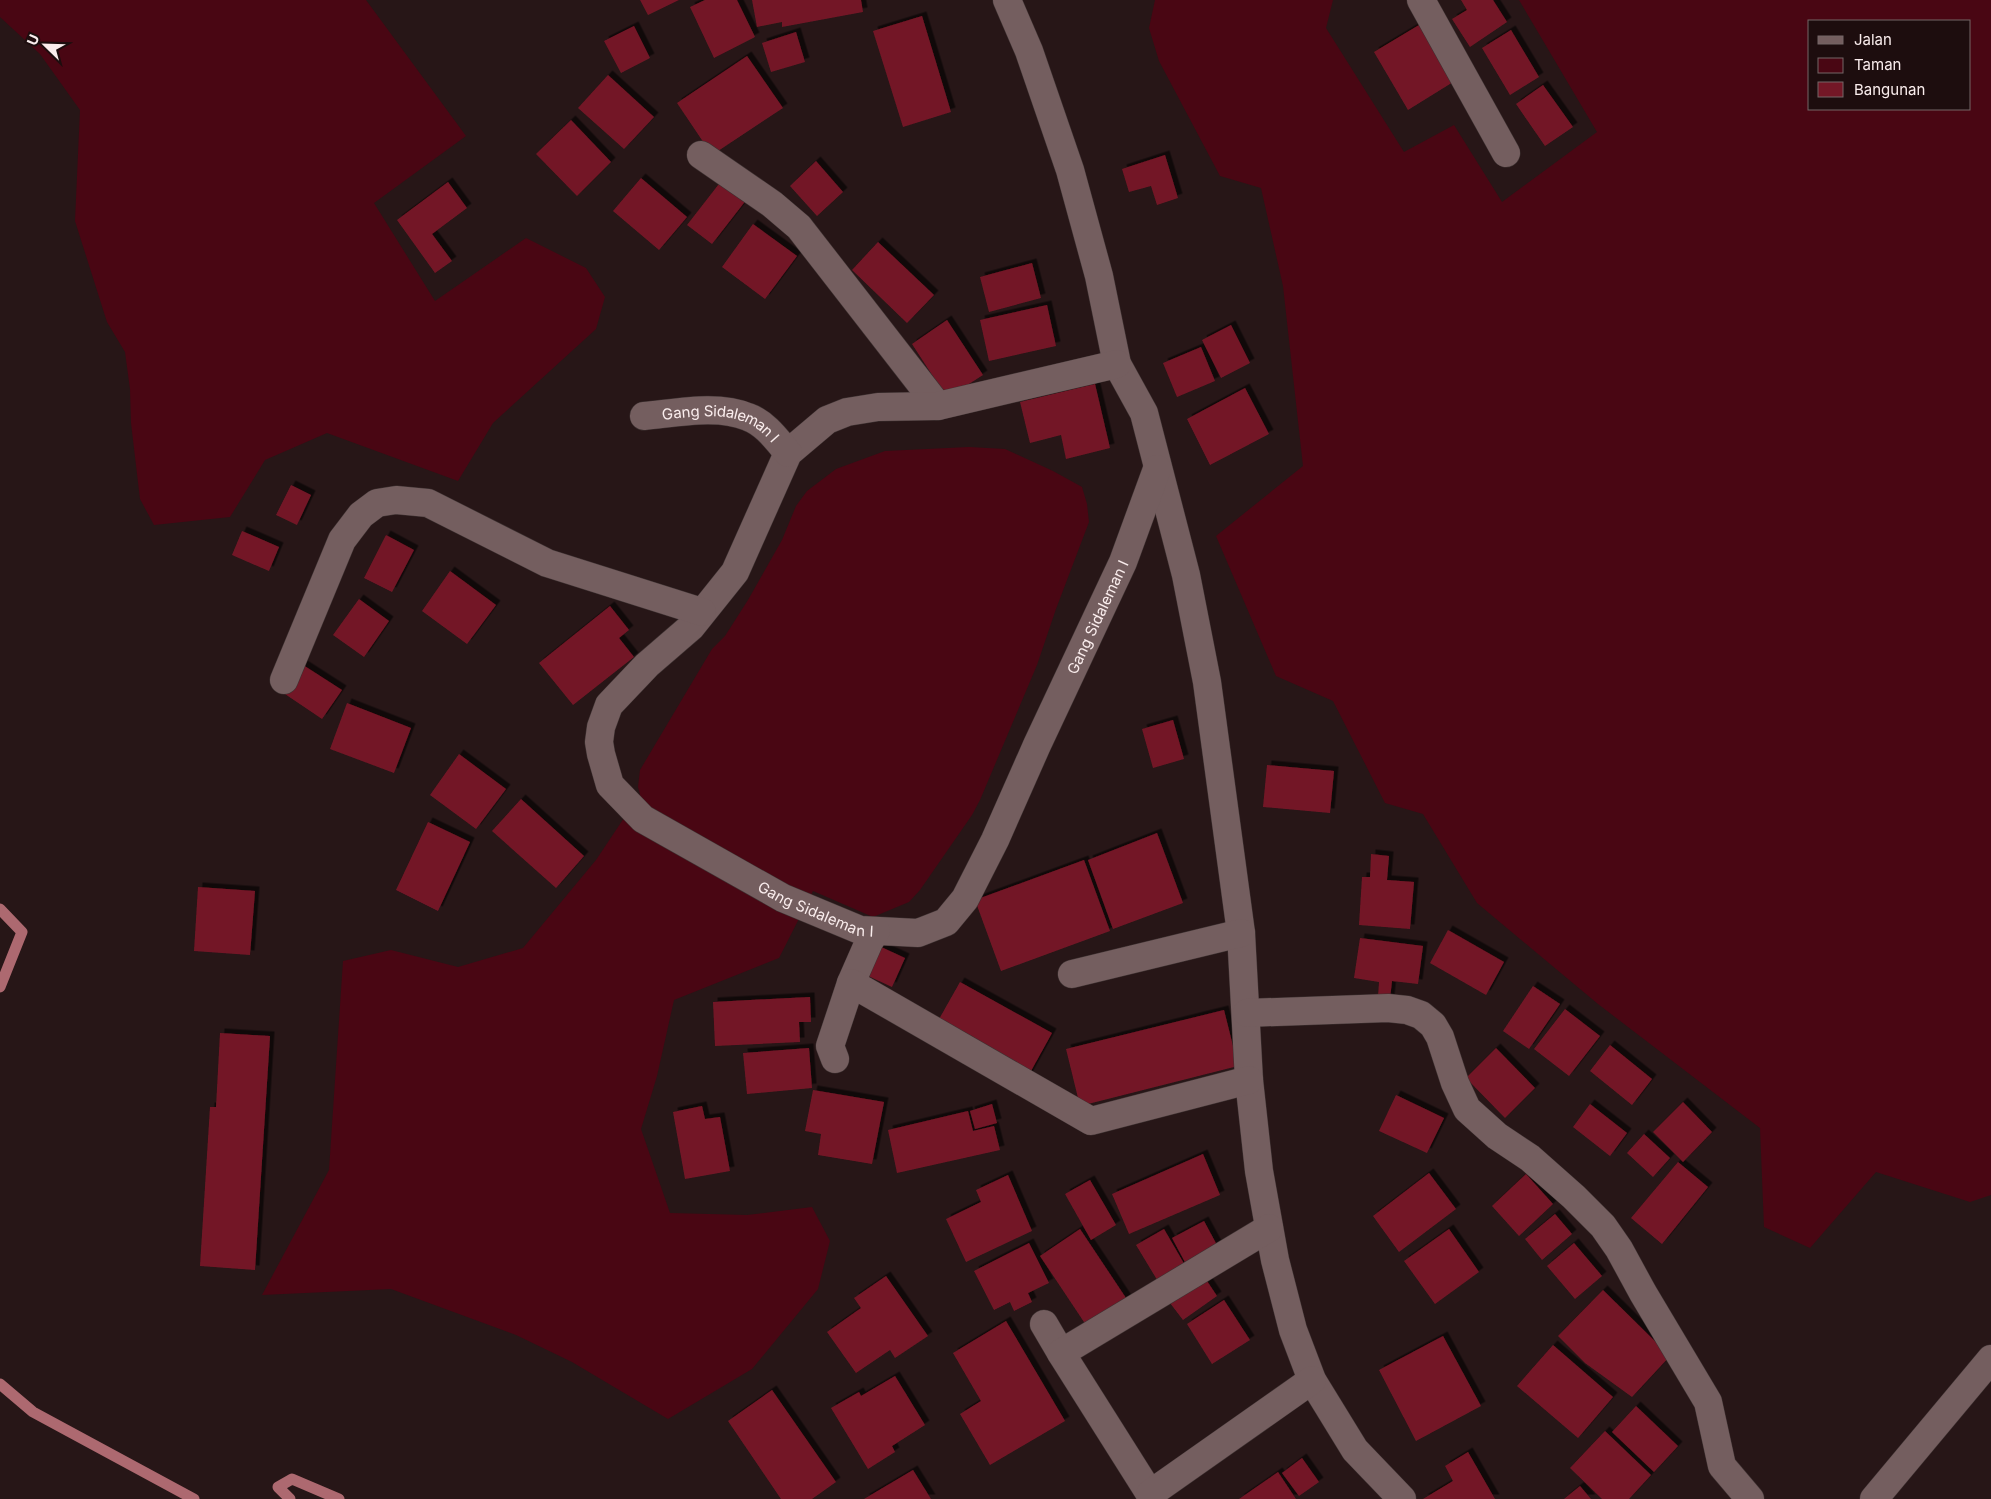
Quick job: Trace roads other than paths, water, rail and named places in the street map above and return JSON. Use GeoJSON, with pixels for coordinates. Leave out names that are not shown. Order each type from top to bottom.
{"type":"FeatureCollection","features":[{"type":"Feature","properties":{"kind":"street"},"geometry":{"type":"LineString","coordinates":[[1007,0],[1029,51],[1070,170],[1099,276],[1117,364],[1144,413],[1186,575],[1207,682],[1241,934],[1250,1080],[1259,1172],[1275,1260],[1294,1330],[1312,1380],[1355,1450],[1402,1499]]}},
{"type":"Feature","properties":{"kind":"street"},"geometry":{"type":"LineString","coordinates":[[1421,0],[1506,153]]}},
{"type":"Feature","properties":{"kind":"street"},"geometry":{"type":"LineString","coordinates":[[701,154],[772,204],[799,227],[938,406]]}},
{"type":"Feature","properties":{"kind":"street","name":"Gang Sidaleman I"},"geometry":{"type":"LineString","coordinates":[[1117,364],[938,406],[878,407],[847,412],[827,420],[788,453],[735,572],[691,627],[647,665],[609,705],[600,727],[599,742],[610,785],[643,819],[783,898],[860,930],[918,934],[946,922],[965,900],[995,840],[1037,745],[1123,562],[1158,469]]}},
{"type":"Feature","properties":{"kind":"street","name":"Gang Sidaleman I"},"geometry":{"type":"LineString","coordinates":[[644,416],[715,410],[748,416],[766,428],[788,453]]}},
{"type":"Feature","properties":{"kind":"street"},"geometry":{"type":"LineString","coordinates":[[284,680],[342,540],[361,515],[377,503],[396,500],[428,503],[547,563],[702,612]]}},
{"type":"Feature","properties":{"kind":"street"},"geometry":{"type":"LineString","coordinates":[[835,1060],[830,1046],[851,983],[869,942],[876,931]]}},
{"type":"Feature","properties":{"kind":"street"},"geometry":{"type":"LineString","coordinates":[[1072,974],[1241,934]]}},
{"type":"Feature","properties":{"kind":"street"},"geometry":{"type":"LineString","coordinates":[[851,983],[1091,1121],[1250,1080]]}},
{"type":"Feature","properties":{"kind":"street"},"geometry":{"type":"LineString","coordinates":[[1247,1013],[1388,1008],[1414,1012],[1433,1025],[1440,1037],[1454,1083],[1467,1109],[1497,1136],[1530,1158],[1574,1196],[1603,1226],[1619,1249],[1708,1402],[1722,1466],[1750,1499]]}},
{"type":"Feature","properties":{"kind":"street"},"geometry":{"type":"LineString","coordinates":[[1061,1353],[1270,1228]]}},
{"type":"Feature","properties":{"kind":"street"},"geometry":{"type":"LineString","coordinates":[[1044,1324],[1152,1497],[1312,1380]]}},
{"type":"Feature","properties":{"kind":"street"},"geometry":{"type":"LineString","coordinates":[[1874,1499],[1991,1359]]}},
{"type":"Feature","properties":{"kind":"waterway"},"geometry":{"type":"LineString","coordinates":[[0,909],[22,932],[0,987]]}},
{"type":"Feature","properties":{"kind":"waterway"},"geometry":{"type":"LineString","coordinates":[[0,1384],[33,1412],[194,1499]]}},
{"type":"Feature","properties":{"kind":"waterway"},"geometry":{"type":"LineString","coordinates":[[290,1499],[278,1487],[292,1479],[339,1499]]}}]}
